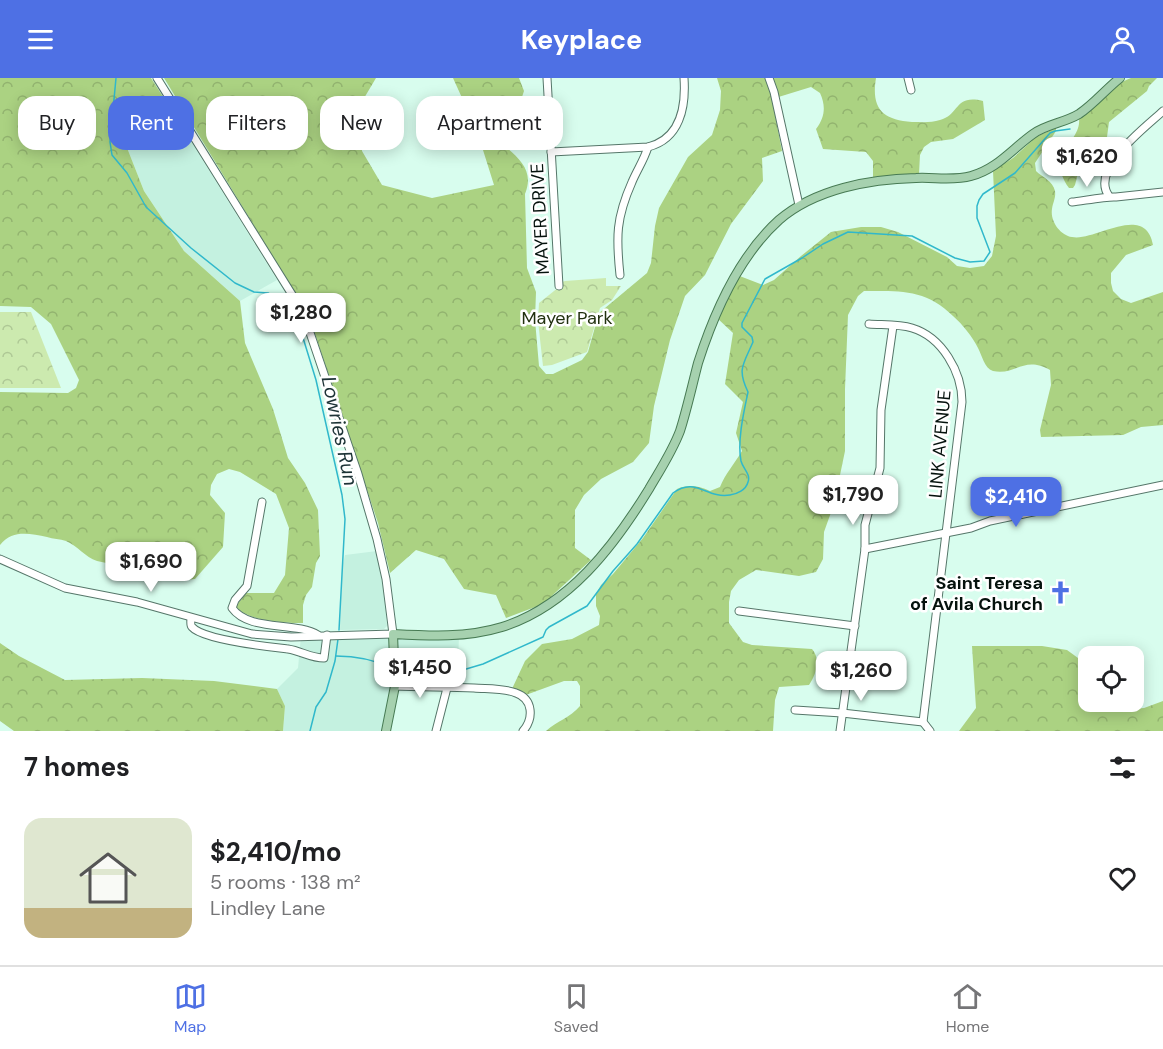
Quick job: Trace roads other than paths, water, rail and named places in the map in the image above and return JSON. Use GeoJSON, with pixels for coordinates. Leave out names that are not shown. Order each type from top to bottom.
{"type":"FeatureCollection","features":[{"type":"Feature","properties":{"kind":"main road"},"geometry":{"type":"LineString","coordinates":[[386,731],[395,686],[393,634],[459,636],[492,630],[521,620],[554,600],[604,554],[640,504],[673,448],[703,349],[732,284],[764,236],[799,205],[843,189],[905,178],[957,178],[981,172],[1004,159],[1035,132],[1079,114],[1120,78]]}},
{"type":"Feature","properties":{"kind":"street"},"geometry":{"type":"LineString","coordinates":[[0,559],[65,588],[137,602],[252,634],[291,637],[393,634],[386,579],[377,539],[358,474],[306,321],[157,78]]}},
{"type":"Feature","properties":{"kind":"street","name":"MAYER DRIVE"},"geometry":{"type":"LineString","coordinates":[[547,78],[559,286]]}},
{"type":"Feature","properties":{"kind":"street"},"geometry":{"type":"LineString","coordinates":[[551,152],[648,147],[662,142],[675,128],[685,98],[684,78]]}},
{"type":"Feature","properties":{"kind":"street"},"geometry":{"type":"LineString","coordinates":[[769,78],[799,205]]}},
{"type":"Feature","properties":{"kind":"street"},"geometry":{"type":"LineString","coordinates":[[908,78],[911,90]]}},
{"type":"Feature","properties":{"kind":"street"},"geometry":{"type":"LineString","coordinates":[[1109,196],[1105,183],[1113,160],[1163,111]]}},
{"type":"Feature","properties":{"kind":"street"},"geometry":{"type":"LineString","coordinates":[[620,275],[616,241],[618,220],[648,147]]}},
{"type":"Feature","properties":{"kind":"street"},"geometry":{"type":"LineString","coordinates":[[1072,202],[1103,199],[1109,196],[1163,192]]}},
{"type":"Feature","properties":{"kind":"street","name":"LINK AVENUE"},"geometry":{"type":"LineString","coordinates":[[869,324],[911,328],[924,333],[938,345],[958,373],[962,389],[923,722]]}},
{"type":"Feature","properties":{"kind":"street"},"geometry":{"type":"LineString","coordinates":[[840,731],[865,549],[865,525],[880,468],[881,410],[893,326]]}},
{"type":"Feature","properties":{"kind":"street"},"geometry":{"type":"LineString","coordinates":[[865,549],[946,534],[990,521],[1163,485]]}},
{"type":"Feature","properties":{"kind":"street"},"geometry":{"type":"LineString","coordinates":[[262,502],[247,586],[235,600],[232,608],[236,614],[255,621],[280,628],[303,628],[318,635]]}},
{"type":"Feature","properties":{"kind":"street"},"geometry":{"type":"LineString","coordinates":[[739,611],[855,626]]}},
{"type":"Feature","properties":{"kind":"street"},"geometry":{"type":"LineString","coordinates":[[191,618],[193,628],[207,634],[248,645],[288,649],[317,658],[324,658],[327,635]]}},
{"type":"Feature","properties":{"kind":"street"},"geometry":{"type":"LineString","coordinates":[[395,686],[505,690],[518,693],[527,700],[530,709],[529,721],[523,731]]}},
{"type":"Feature","properties":{"kind":"street"},"geometry":{"type":"LineString","coordinates":[[436,731],[447,688]]}},
{"type":"Feature","properties":{"kind":"street"},"geometry":{"type":"LineString","coordinates":[[795,710],[923,722],[930,731]]}},
{"type":"Feature","properties":{"kind":"waterway","name":"Lowries Run"},"geometry":{"type":"LineString","coordinates":[[116,78],[110,142],[112,155],[127,173],[146,207],[191,248],[235,283],[254,292],[268,293],[282,301],[296,318],[316,380],[342,495],[345,519],[339,630]]}},
{"type":"Feature","properties":{"kind":"waterway"},"geometry":{"type":"LineString","coordinates":[[398,672],[411,678],[446,675],[483,664],[543,637],[549,627],[587,606],[637,544],[673,493],[681,488],[695,487],[714,494],[730,495],[738,493],[745,487],[748,476],[741,461],[740,444],[748,392],[742,372],[753,342],[752,337],[742,327],[742,323],[765,279],[823,244],[848,232],[912,236],[955,258],[970,262],[984,261],[990,252],[977,218],[979,200],[983,194],[1015,173],[1050,133],[1070,129]]}},
{"type":"Feature","properties":{"kind":"waterway","name":"Lowries Run"},"geometry":{"type":"LineString","coordinates":[[310,731],[316,707],[326,692],[335,661],[338,639]]}},
{"type":"Feature","properties":{"kind":"waterway"},"geometry":{"type":"LineString","coordinates":[[336,656],[364,659],[392,668]]}},
{"type":"Feature","properties":{"kind":"place","name":"Saint Teresa of Avila Church"},"geometry":{"type":"Point","coordinates":[1061,593]}},
{"type":"Feature","properties":{"kind":"park label","name":"Mayer Park"},"geometry":{"type":"Point","coordinates":[567,318]}}]}
